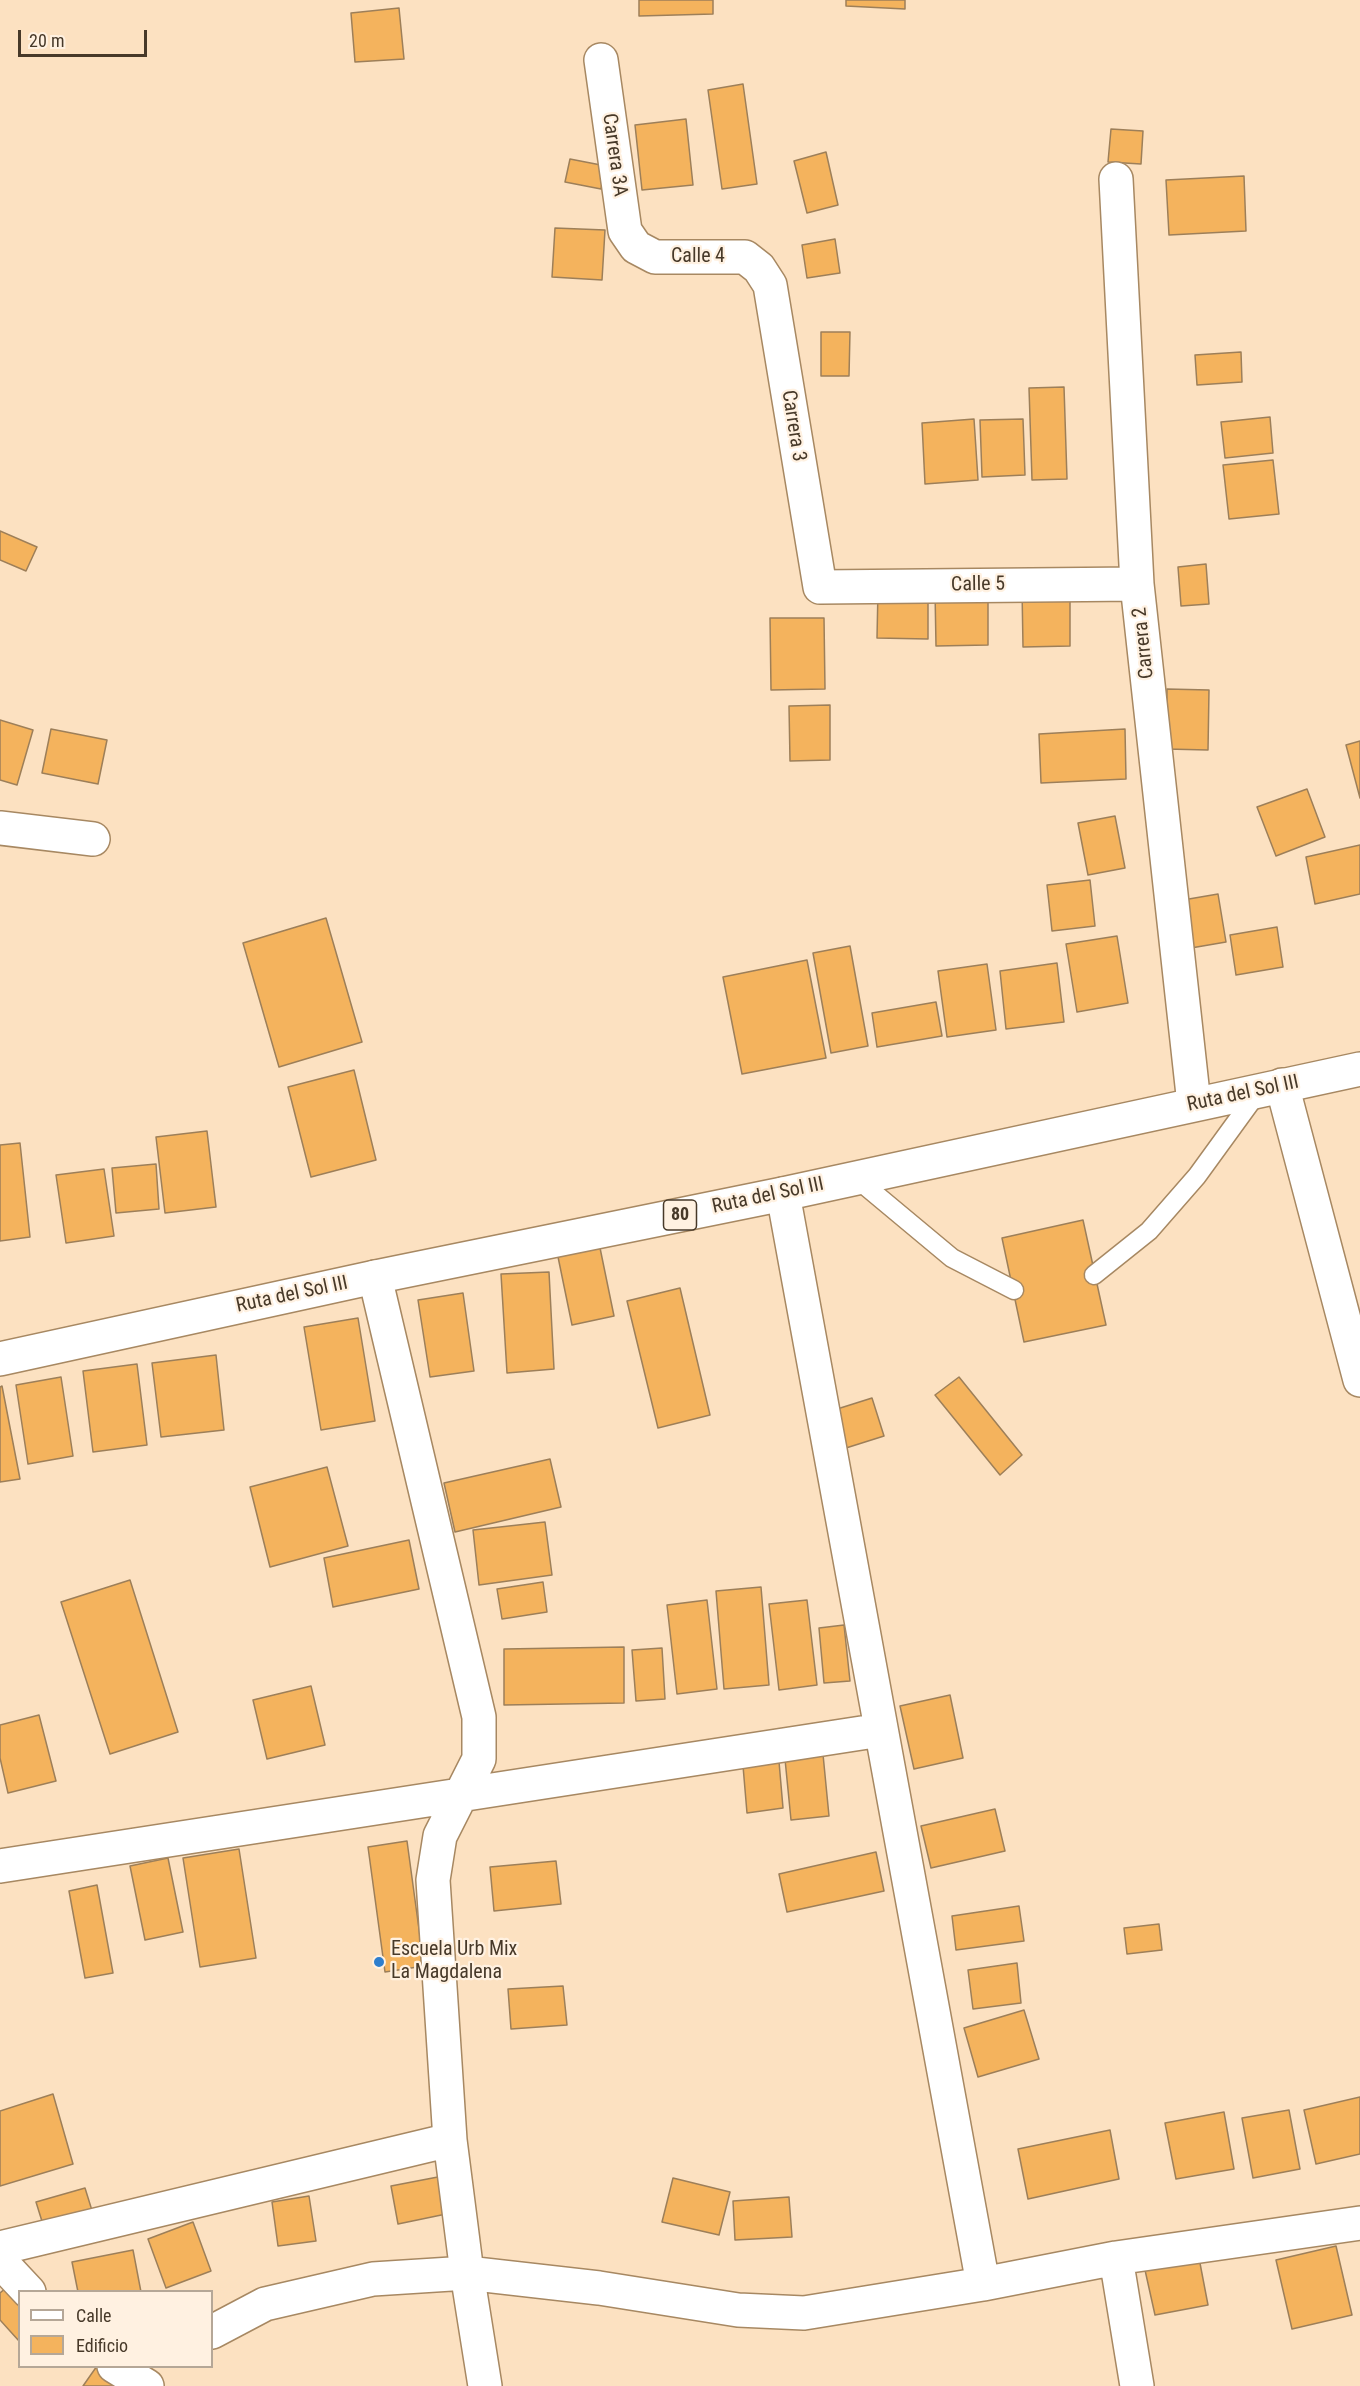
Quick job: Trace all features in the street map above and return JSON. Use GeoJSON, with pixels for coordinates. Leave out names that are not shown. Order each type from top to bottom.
{"type":"FeatureCollection","features":[{"type":"Feature","properties":{"kind":"main road","name":"Carrera 3A"},"geometry":{"type":"LineString","coordinates":[[601,60],[625,231],[636,247]]}},
{"type":"Feature","properties":{"kind":"main road","name":"Carrera 2"},"geometry":{"type":"LineString","coordinates":[[1116,179],[1137,584],[1194,1104]]}},
{"type":"Feature","properties":{"kind":"main road","name":"Calle 4"},"geometry":{"type":"LineString","coordinates":[[636,247],[655,257],[745,257],[759,268]]}},
{"type":"Feature","properties":{"kind":"main road","name":"Carrera 3"},"geometry":{"type":"LineString","coordinates":[[759,268],[770,285],[820,587]]}},
{"type":"Feature","properties":{"kind":"main road","name":"Calle 5"},"geometry":{"type":"LineString","coordinates":[[820,587],[1137,584]]}},
{"type":"Feature","properties":{"kind":"main road"},"geometry":{"type":"LineString","coordinates":[[0,828],[93,839]]}},
{"type":"Feature","properties":{"kind":"main road","name":"Ruta del Sol III"},"geometry":{"type":"LineString","coordinates":[[0,1359],[375,1277],[783,1194],[1360,1069]]}},
{"type":"Feature","properties":{"kind":"main road"},"geometry":{"type":"LineString","coordinates":[[1270,1088],[1360,1380]]}},
{"type":"Feature","properties":{"kind":"main road"},"geometry":{"type":"LineString","coordinates":[[783,1194],[984,2284]]}},
{"type":"Feature","properties":{"kind":"main road"},"geometry":{"type":"LineString","coordinates":[[375,1277],[479,1717],[479,1758],[440,1836],[434,1881],[450,2140],[467,2273],[485,2386]]}},
{"type":"Feature","properties":{"kind":"main road"},"geometry":{"type":"LineString","coordinates":[[0,1866],[881,1730]]}},
{"type":"Feature","properties":{"kind":"main road"},"geometry":{"type":"LineString","coordinates":[[0,2248],[450,2140]]}},
{"type":"Feature","properties":{"kind":"main road"},"geometry":{"type":"LineString","coordinates":[[213,2331],[265,2304],[362,2281],[467,2273],[599,2288],[738,2310],[804,2313],[984,2284],[1116,2258],[1360,2223]]}},
{"type":"Feature","properties":{"kind":"main road"},"geometry":{"type":"LineString","coordinates":[[1116,2258],[1137,2386]]}},
{"type":"Feature","properties":{"kind":"main road"},"geometry":{"type":"LineString","coordinates":[[0,2262],[27,2290]]}},
{"type":"Feature","properties":{"kind":"lane"},"geometry":{"type":"LineString","coordinates":[[1094,1275],[1149,1231],[1270,1088]]}},
{"type":"Feature","properties":{"kind":"lane"},"geometry":{"type":"LineString","coordinates":[[856,1178],[952,1258],[1014,1290]]}},
{"type":"Feature","properties":{"kind":"building"},"geometry":{"type":"Polygon","coordinates":[[[639,0],[713,0],[713,14],[639,16],[639,0]]]}},
{"type":"Feature","properties":{"kind":"building"},"geometry":{"type":"Polygon","coordinates":[[[846,0],[905,0],[905,9],[846,6],[846,0]]]}},
{"type":"Feature","properties":{"kind":"building"},"geometry":{"type":"Polygon","coordinates":[[[399,8],[404,59],[355,62],[351,13],[399,8]]]}},
{"type":"Feature","properties":{"kind":"building"},"geometry":{"type":"Polygon","coordinates":[[[743,84],[757,184],[722,189],[708,90],[743,84]]]}},
{"type":"Feature","properties":{"kind":"building"},"geometry":{"type":"Polygon","coordinates":[[[686,119],[693,185],[642,190],[635,125],[686,119]]]}},
{"type":"Feature","properties":{"kind":"building"},"geometry":{"type":"Polygon","coordinates":[[[1111,129],[1143,131],[1141,164],[1108,162],[1111,129]]]}},
{"type":"Feature","properties":{"kind":"building"},"geometry":{"type":"Polygon","coordinates":[[[826,152],[838,205],[807,213],[794,161],[826,152]]]}},
{"type":"Feature","properties":{"kind":"building"},"geometry":{"type":"Polygon","coordinates":[[[570,159],[606,166],[601,189],[565,182],[570,159]]]}},
{"type":"Feature","properties":{"kind":"building"},"geometry":{"type":"Polygon","coordinates":[[[1244,176],[1246,231],[1169,235],[1166,180],[1244,176]]]}},
{"type":"Feature","properties":{"kind":"building"},"geometry":{"type":"Polygon","coordinates":[[[555,228],[605,230],[602,280],[552,277],[555,228]]]}},
{"type":"Feature","properties":{"kind":"building"},"geometry":{"type":"Polygon","coordinates":[[[835,239],[840,273],[807,278],[802,245],[835,239]]]}},
{"type":"Feature","properties":{"kind":"building"},"geometry":{"type":"Polygon","coordinates":[[[821,332],[850,332],[849,376],[821,376],[821,332]]]}},
{"type":"Feature","properties":{"kind":"building"},"geometry":{"type":"Polygon","coordinates":[[[1241,352],[1242,382],[1197,385],[1195,355],[1241,352]]]}},
{"type":"Feature","properties":{"kind":"building"},"geometry":{"type":"Polygon","coordinates":[[[1064,387],[1067,479],[1032,480],[1029,388],[1064,387]]]}},
{"type":"Feature","properties":{"kind":"building"},"geometry":{"type":"Polygon","coordinates":[[[1270,417],[1273,453],[1225,458],[1221,422],[1270,417]]]}},
{"type":"Feature","properties":{"kind":"building"},"geometry":{"type":"Polygon","coordinates":[[[974,419],[978,480],[925,484],[922,423],[974,419]]]}},
{"type":"Feature","properties":{"kind":"building"},"geometry":{"type":"Polygon","coordinates":[[[1023,419],[1025,475],[982,477],[980,420],[1023,419]]]}},
{"type":"Feature","properties":{"kind":"building"},"geometry":{"type":"Polygon","coordinates":[[[1273,460],[1279,514],[1229,519],[1223,465],[1273,460]]]}},
{"type":"Feature","properties":{"kind":"building"},"geometry":{"type":"Polygon","coordinates":[[[0,531],[37,547],[26,571],[0,560],[0,531]]]}},
{"type":"Feature","properties":{"kind":"building"},"geometry":{"type":"Polygon","coordinates":[[[1206,564],[1209,604],[1181,606],[1178,567],[1206,564]]]}},
{"type":"Feature","properties":{"kind":"building"},"geometry":{"type":"Polygon","coordinates":[[[1070,588],[1070,646],[1023,647],[1022,589],[1070,588]]]}},
{"type":"Feature","properties":{"kind":"building"},"geometry":{"type":"Polygon","coordinates":[[[878,590],[928,591],[928,639],[877,638],[878,590]]]}},
{"type":"Feature","properties":{"kind":"building"},"geometry":{"type":"Polygon","coordinates":[[[988,590],[988,645],[936,646],[935,591],[988,590]]]}},
{"type":"Feature","properties":{"kind":"building"},"geometry":{"type":"Polygon","coordinates":[[[770,618],[824,618],[825,689],[771,690],[770,618]]]}},
{"type":"Feature","properties":{"kind":"building"},"geometry":{"type":"Polygon","coordinates":[[[1167,689],[1209,690],[1208,750],[1166,749],[1167,689]]]}},
{"type":"Feature","properties":{"kind":"building"},"geometry":{"type":"Polygon","coordinates":[[[830,705],[830,760],[790,761],[789,706],[830,705]]]}},
{"type":"Feature","properties":{"kind":"building"},"geometry":{"type":"Polygon","coordinates":[[[0,720],[33,730],[17,785],[0,780],[0,720]]]}},
{"type":"Feature","properties":{"kind":"building"},"geometry":{"type":"Polygon","coordinates":[[[51,729],[107,740],[98,784],[42,773],[51,729]]]}},
{"type":"Feature","properties":{"kind":"building"},"geometry":{"type":"Polygon","coordinates":[[[1125,729],[1126,779],[1041,783],[1039,734],[1125,729]]]}},
{"type":"Feature","properties":{"kind":"building"},"geometry":{"type":"Polygon","coordinates":[[[1360,741],[1360,798],[1346,745],[1360,741]]]}},
{"type":"Feature","properties":{"kind":"building"},"geometry":{"type":"Polygon","coordinates":[[[1307,789],[1325,837],[1276,856],[1257,807],[1307,789]]]}},
{"type":"Feature","properties":{"kind":"building"},"geometry":{"type":"Polygon","coordinates":[[[1115,816],[1125,868],[1088,875],[1078,823],[1115,816]]]}},
{"type":"Feature","properties":{"kind":"building"},"geometry":{"type":"Polygon","coordinates":[[[1360,845],[1360,894],[1315,904],[1306,857],[1360,845]]]}},
{"type":"Feature","properties":{"kind":"building"},"geometry":{"type":"Polygon","coordinates":[[[1090,880],[1095,926],[1052,931],[1047,885],[1090,880]]]}},
{"type":"Feature","properties":{"kind":"building"},"geometry":{"type":"Polygon","coordinates":[[[1218,894],[1226,942],[1191,948],[1183,900],[1218,894]]]}},
{"type":"Feature","properties":{"kind":"building"},"geometry":{"type":"Polygon","coordinates":[[[326,918],[362,1042],[279,1067],[243,943],[326,918]]]}},
{"type":"Feature","properties":{"kind":"building"},"geometry":{"type":"Polygon","coordinates":[[[1277,927],[1283,967],[1236,975],[1230,935],[1277,927]]]}},
{"type":"Feature","properties":{"kind":"building"},"geometry":{"type":"Polygon","coordinates":[[[1117,936],[1128,1003],[1077,1012],[1066,944],[1117,936]]]}},
{"type":"Feature","properties":{"kind":"building"},"geometry":{"type":"Polygon","coordinates":[[[850,946],[868,1046],[831,1053],[813,953],[850,946]]]}},
{"type":"Feature","properties":{"kind":"building"},"geometry":{"type":"Polygon","coordinates":[[[807,960],[826,1058],[742,1074],[723,977],[807,960]]]}},
{"type":"Feature","properties":{"kind":"building"},"geometry":{"type":"Polygon","coordinates":[[[1057,963],[1064,1022],[1006,1029],[1000,971],[1057,963]]]}},
{"type":"Feature","properties":{"kind":"building"},"geometry":{"type":"Polygon","coordinates":[[[987,964],[996,1030],[947,1037],[938,971],[987,964]]]}},
{"type":"Feature","properties":{"kind":"building"},"geometry":{"type":"Polygon","coordinates":[[[936,1002],[942,1036],[877,1047],[872,1013],[936,1002]]]}},
{"type":"Feature","properties":{"kind":"building"},"geometry":{"type":"Polygon","coordinates":[[[354,1070],[376,1160],[311,1177],[288,1087],[354,1070]]]}},
{"type":"Feature","properties":{"kind":"building"},"geometry":{"type":"Polygon","coordinates":[[[207,1131],[216,1207],[165,1213],[156,1137],[207,1131]]]}},
{"type":"Feature","properties":{"kind":"building"},"geometry":{"type":"Polygon","coordinates":[[[20,1143],[30,1237],[0,1241],[0,1145],[20,1143]]]}},
{"type":"Feature","properties":{"kind":"building"},"geometry":{"type":"Polygon","coordinates":[[[156,1164],[159,1209],[116,1213],[112,1168],[156,1164]]]}},
{"type":"Feature","properties":{"kind":"building"},"geometry":{"type":"Polygon","coordinates":[[[104,1169],[114,1236],[66,1243],[56,1175],[104,1169]]]}},
{"type":"Feature","properties":{"kind":"building"},"geometry":{"type":"Polygon","coordinates":[[[1083,1220],[1106,1325],[1024,1342],[1002,1238],[1083,1220]]]}},
{"type":"Feature","properties":{"kind":"building"},"geometry":{"type":"Polygon","coordinates":[[[599,1243],[614,1316],[572,1325],[557,1252],[599,1243]]]}},
{"type":"Feature","properties":{"kind":"building"},"geometry":{"type":"Polygon","coordinates":[[[549,1272],[554,1369],[507,1373],[501,1274],[549,1272]]]}},
{"type":"Feature","properties":{"kind":"building"},"geometry":{"type":"Polygon","coordinates":[[[680,1288],[710,1415],[658,1428],[627,1301],[680,1288]]]}},
{"type":"Feature","properties":{"kind":"building"},"geometry":{"type":"Polygon","coordinates":[[[463,1293],[474,1371],[430,1377],[418,1300],[463,1293]]]}},
{"type":"Feature","properties":{"kind":"building"},"geometry":{"type":"Polygon","coordinates":[[[358,1318],[375,1421],[321,1430],[304,1327],[358,1318]]]}},
{"type":"Feature","properties":{"kind":"building"},"geometry":{"type":"Polygon","coordinates":[[[216,1355],[224,1430],[161,1437],[152,1363],[216,1355]]]}},
{"type":"Feature","properties":{"kind":"building"},"geometry":{"type":"Polygon","coordinates":[[[137,1364],[147,1445],[93,1452],[83,1371],[137,1364]]]}},
{"type":"Feature","properties":{"kind":"building"},"geometry":{"type":"Polygon","coordinates":[[[61,1377],[73,1456],[28,1464],[16,1385],[61,1377]]]}},
{"type":"Feature","properties":{"kind":"building"},"geometry":{"type":"Polygon","coordinates":[[[959,1377],[1022,1455],[1000,1475],[935,1395],[959,1377]]]}},
{"type":"Feature","properties":{"kind":"building"},"geometry":{"type":"Polygon","coordinates":[[[2,1386],[20,1479],[0,1482],[0,1387],[2,1386]]]}},
{"type":"Feature","properties":{"kind":"building"},"geometry":{"type":"Polygon","coordinates":[[[872,1398],[884,1436],[846,1448],[834,1410],[872,1398]]]}},
{"type":"Feature","properties":{"kind":"building"},"geometry":{"type":"Polygon","coordinates":[[[550,1459],[561,1507],[455,1532],[444,1483],[550,1459]]]}},
{"type":"Feature","properties":{"kind":"building"},"geometry":{"type":"Polygon","coordinates":[[[327,1467],[348,1546],[270,1567],[250,1487],[327,1467]]]}},
{"type":"Feature","properties":{"kind":"building"},"geometry":{"type":"Polygon","coordinates":[[[545,1522],[552,1575],[479,1585],[473,1530],[545,1522]]]}},
{"type":"Feature","properties":{"kind":"building"},"geometry":{"type":"Polygon","coordinates":[[[409,1540],[419,1589],[333,1607],[324,1558],[409,1540]]]}},
{"type":"Feature","properties":{"kind":"building"},"geometry":{"type":"Polygon","coordinates":[[[130,1580],[178,1732],[110,1754],[61,1602],[130,1580]]]}},
{"type":"Feature","properties":{"kind":"building"},"geometry":{"type":"Polygon","coordinates":[[[543,1582],[547,1612],[502,1619],[497,1589],[543,1582]]]}},
{"type":"Feature","properties":{"kind":"building"},"geometry":{"type":"Polygon","coordinates":[[[761,1587],[769,1685],[724,1689],[716,1591],[761,1587]]]}},
{"type":"Feature","properties":{"kind":"building"},"geometry":{"type":"Polygon","coordinates":[[[707,1600],[717,1689],[677,1694],[667,1605],[707,1600]]]}},
{"type":"Feature","properties":{"kind":"building"},"geometry":{"type":"Polygon","coordinates":[[[807,1600],[817,1685],[779,1690],[769,1604],[807,1600]]]}},
{"type":"Feature","properties":{"kind":"building"},"geometry":{"type":"Polygon","coordinates":[[[844,1625],[850,1681],[824,1683],[819,1628],[844,1625]]]}},
{"type":"Feature","properties":{"kind":"building"},"geometry":{"type":"Polygon","coordinates":[[[624,1647],[624,1703],[504,1705],[504,1649],[624,1647]]]}},
{"type":"Feature","properties":{"kind":"building"},"geometry":{"type":"Polygon","coordinates":[[[662,1648],[665,1699],[636,1701],[632,1650],[662,1648]]]}},
{"type":"Feature","properties":{"kind":"building"},"geometry":{"type":"Polygon","coordinates":[[[311,1686],[325,1745],[267,1759],[253,1700],[311,1686]]]}},
{"type":"Feature","properties":{"kind":"building"},"geometry":{"type":"Polygon","coordinates":[[[950,1695],[963,1758],[914,1769],[900,1706],[950,1695]]]}},
{"type":"Feature","properties":{"kind":"building"},"geometry":{"type":"Polygon","coordinates":[[[39,1715],[56,1781],[8,1793],[0,1758],[0,1725],[39,1715]]]}},
{"type":"Feature","properties":{"kind":"building"},"geometry":{"type":"Polygon","coordinates":[[[822,1744],[829,1816],[791,1820],[784,1749],[822,1744]]]}},
{"type":"Feature","properties":{"kind":"building"},"geometry":{"type":"Polygon","coordinates":[[[778,1750],[783,1808],[747,1813],[742,1754],[778,1750]]]}},
{"type":"Feature","properties":{"kind":"building"},"geometry":{"type":"Polygon","coordinates":[[[995,1809],[1005,1851],[931,1868],[921,1826],[995,1809]]]}},
{"type":"Feature","properties":{"kind":"building"},"geometry":{"type":"Polygon","coordinates":[[[407,1841],[424,1966],[385,1972],[368,1847],[407,1841]]]}},
{"type":"Feature","properties":{"kind":"building"},"geometry":{"type":"Polygon","coordinates":[[[239,1849],[256,1958],[200,1967],[183,1858],[239,1849]]]}},
{"type":"Feature","properties":{"kind":"building"},"geometry":{"type":"Polygon","coordinates":[[[876,1852],[884,1891],[787,1912],[779,1874],[876,1852]]]}},
{"type":"Feature","properties":{"kind":"building"},"geometry":{"type":"Polygon","coordinates":[[[168,1858],[183,1932],[145,1940],[130,1866],[168,1858]]]}},
{"type":"Feature","properties":{"kind":"building"},"geometry":{"type":"Polygon","coordinates":[[[556,1861],[561,1904],[494,1911],[490,1867],[556,1861]]]}},
{"type":"Feature","properties":{"kind":"building"},"geometry":{"type":"Polygon","coordinates":[[[97,1885],[113,1973],[85,1978],[69,1891],[97,1885]]]}},
{"type":"Feature","properties":{"kind":"building"},"geometry":{"type":"Polygon","coordinates":[[[1019,1906],[1024,1941],[956,1950],[952,1916],[1019,1906]]]}},
{"type":"Feature","properties":{"kind":"building"},"geometry":{"type":"Polygon","coordinates":[[[1159,1924],[1162,1950],[1127,1954],[1124,1928],[1159,1924]]]}},
{"type":"Feature","properties":{"kind":"building"},"geometry":{"type":"Polygon","coordinates":[[[1017,1963],[1021,2003],[973,2009],[968,1970],[1017,1963]]]}},
{"type":"Feature","properties":{"kind":"building"},"geometry":{"type":"Polygon","coordinates":[[[563,1986],[567,2025],[511,2029],[508,1989],[563,1986]]]}},
{"type":"Feature","properties":{"kind":"building"},"geometry":{"type":"Polygon","coordinates":[[[1024,2010],[1039,2059],[978,2077],[964,2028],[1024,2010]]]}},
{"type":"Feature","properties":{"kind":"building"},"geometry":{"type":"Polygon","coordinates":[[[53,2094],[73,2164],[0,2186],[0,2111],[53,2094]]]}},
{"type":"Feature","properties":{"kind":"building"},"geometry":{"type":"Polygon","coordinates":[[[1360,2097],[1360,2154],[1316,2164],[1304,2110],[1360,2097]]]}},
{"type":"Feature","properties":{"kind":"building"},"geometry":{"type":"Polygon","coordinates":[[[1289,2110],[1300,2169],[1253,2178],[1242,2118],[1289,2110]]]}},
{"type":"Feature","properties":{"kind":"building"},"geometry":{"type":"Polygon","coordinates":[[[1224,2112],[1234,2169],[1176,2179],[1165,2123],[1224,2112]]]}},
{"type":"Feature","properties":{"kind":"building"},"geometry":{"type":"Polygon","coordinates":[[[1110,2130],[1119,2179],[1028,2199],[1018,2149],[1110,2130]]]}},
{"type":"Feature","properties":{"kind":"building"},"geometry":{"type":"Polygon","coordinates":[[[443,2176],[451,2213],[398,2224],[391,2186],[443,2176]]]}},
{"type":"Feature","properties":{"kind":"building"},"geometry":{"type":"Polygon","coordinates":[[[673,2178],[730,2192],[719,2235],[662,2222],[673,2178]]]}},
{"type":"Feature","properties":{"kind":"building"},"geometry":{"type":"Polygon","coordinates":[[[85,2188],[94,2217],[45,2231],[36,2202],[85,2188]]]}},
{"type":"Feature","properties":{"kind":"building"},"geometry":{"type":"Polygon","coordinates":[[[309,2196],[316,2241],[278,2246],[272,2202],[309,2196]]]}},
{"type":"Feature","properties":{"kind":"building"},"geometry":{"type":"Polygon","coordinates":[[[789,2197],[792,2237],[735,2240],[733,2201],[789,2197]]]}},
{"type":"Feature","properties":{"kind":"building"},"geometry":{"type":"Polygon","coordinates":[[[193,2222],[211,2271],[166,2288],[148,2239],[193,2222]]]}},
{"type":"Feature","properties":{"kind":"building"},"geometry":{"type":"Polygon","coordinates":[[[1336,2246],[1352,2315],[1292,2329],[1276,2260],[1336,2246]]]}},
{"type":"Feature","properties":{"kind":"building"},"geometry":{"type":"Polygon","coordinates":[[[133,2250],[141,2290],[78,2290],[72,2262],[133,2250]]]}},
{"type":"Feature","properties":{"kind":"building"},"geometry":{"type":"Polygon","coordinates":[[[1199,2258],[1208,2305],[1155,2315],[1145,2270],[1199,2258]]]}},
{"type":"Feature","properties":{"kind":"building"},"geometry":{"type":"Polygon","coordinates":[[[13,2282],[19,2290],[18,2340],[0,2320],[0,2293],[13,2282]]]}},
{"type":"Feature","properties":{"kind":"building"},"geometry":{"type":"Polygon","coordinates":[[[96,2368],[106,2368],[130,2386],[83,2386],[96,2368]]]}},
{"type":"Feature","properties":{"kind":"place","name":"Escuela Urb Mix La Magdalena"},"geometry":{"type":"Point","coordinates":[379,1962]}}]}
